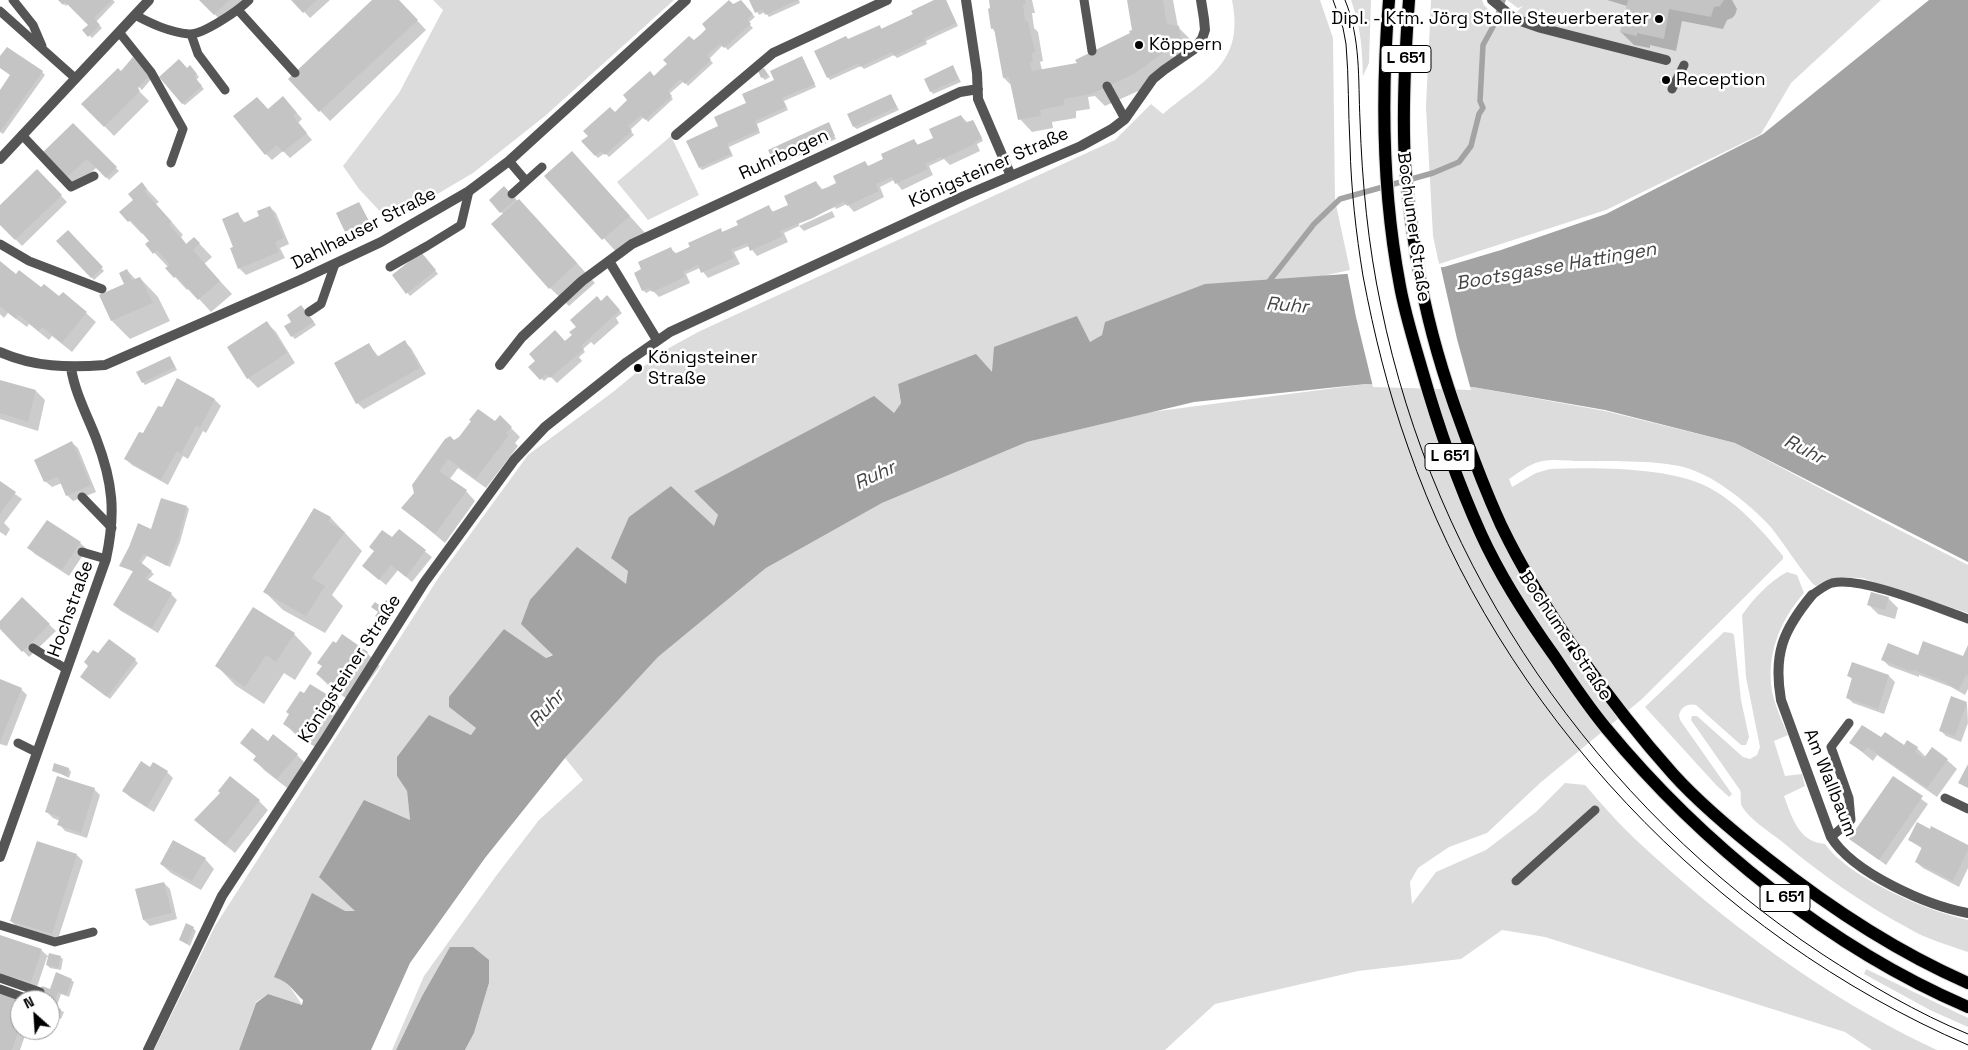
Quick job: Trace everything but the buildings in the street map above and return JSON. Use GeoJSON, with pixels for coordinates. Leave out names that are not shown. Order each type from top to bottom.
{"type":"FeatureCollection","features":[{"type":"Feature","properties":{"kind":"main road","name":"Bochumer Straße"},"geometry":{"type":"LineString","coordinates":[[1389,0],[1383,118],[1385,166],[1400,286],[1429,394],[1453,466],[1482,536],[1521,609],[1582,696],[1628,753],[1661,790],[1722,848],[1785,899],[1834,934],[1884,964],[1968,1007]]}},
{"type":"Feature","properties":{"kind":"main road","name":"Bochumer Straße"},"geometry":{"type":"LineString","coordinates":[[1409,0],[1404,119],[1405,162],[1422,287],[1446,382],[1473,459],[1502,526],[1538,593],[1601,686],[1643,740],[1675,776],[1722,821],[1803,888],[1898,949],[1932,967],[1968,982]]}},
{"type":"Feature","properties":{"kind":"street"},"geometry":{"type":"LineString","coordinates":[[0,159],[149,0]]}},
{"type":"Feature","properties":{"kind":"street","name":"Dahlhauser Straße"},"geometry":{"type":"LineString","coordinates":[[0,352],[38,364],[71,368],[104,365],[127,357],[381,242],[469,191],[509,161],[686,0]]}},
{"type":"Feature","properties":{"kind":"street"},"geometry":{"type":"LineString","coordinates":[[676,135],[773,53],[887,0]]}},
{"type":"Feature","properties":{"kind":"street"},"geometry":{"type":"LineString","coordinates":[[966,0],[978,99],[1011,176]]}},
{"type":"Feature","properties":{"kind":"street","name":"Königsteiner Straße"},"geometry":{"type":"LineString","coordinates":[[148,1050],[222,896],[326,738],[424,583],[514,460],[534,439],[566,410],[657,340],[720,308],[1097,138],[1112,129],[1125,119],[1153,79],[1194,50],[1202,39],[1204,30],[1201,0]]}},
{"type":"Feature","properties":{"kind":"street"},"geometry":{"type":"LineString","coordinates":[[1493,1],[1515,19],[1541,28],[1666,60]]}},
{"type":"Feature","properties":{"kind":"street","name":"Ruhrbogen"},"geometry":{"type":"LineString","coordinates":[[500,365],[522,337],[582,281],[632,244],[960,92],[978,88]]}},
{"type":"Feature","properties":{"kind":"street"},"geometry":{"type":"LineString","coordinates":[[609,262],[657,340]]}},
{"type":"Feature","properties":{"kind":"street","name":"Hochstraße"},"geometry":{"type":"LineString","coordinates":[[0,857],[106,559],[112,528],[112,496],[103,458],[74,384],[71,368]]}},
{"type":"Feature","properties":{"kind":"street","name":"Am Wallbaum"},"geometry":{"type":"LineString","coordinates":[[1812,595],[1798,611],[1787,630],[1779,652],[1777,677],[1781,700],[1831,838],[1838,848],[1862,868],[1900,889],[1928,901],[1968,913]]}},
{"type":"Feature","properties":{"kind":"lane"},"geometry":{"type":"LineString","coordinates":[[13,0],[33,25],[43,49]]}},
{"type":"Feature","properties":{"kind":"lane"},"geometry":{"type":"LineString","coordinates":[[135,15],[155,26],[191,34],[215,24],[238,10],[249,0]]}},
{"type":"Feature","properties":{"kind":"lane"},"geometry":{"type":"LineString","coordinates":[[1084,0],[1092,51]]}},
{"type":"Feature","properties":{"kind":"lane"},"geometry":{"type":"LineString","coordinates":[[238,10],[295,73]]}},
{"type":"Feature","properties":{"kind":"lane"},"geometry":{"type":"LineString","coordinates":[[0,11],[75,78]]}},
{"type":"Feature","properties":{"kind":"lane"},"geometry":{"type":"LineString","coordinates":[[119,32],[151,72],[183,129],[171,162]]}},
{"type":"Feature","properties":{"kind":"lane"},"geometry":{"type":"LineString","coordinates":[[191,34],[198,54],[225,90]]}},
{"type":"Feature","properties":{"kind":"lane"},"geometry":{"type":"LineString","coordinates":[[1672,89],[1684,65]]}},
{"type":"Feature","properties":{"kind":"lane"},"geometry":{"type":"LineString","coordinates":[[1107,86],[1125,119]]}},
{"type":"Feature","properties":{"kind":"lane"},"geometry":{"type":"LineString","coordinates":[[22,135],[70,187],[94,176]]}},
{"type":"Feature","properties":{"kind":"lane"},"geometry":{"type":"LineString","coordinates":[[509,161],[526,181]]}},
{"type":"Feature","properties":{"kind":"lane"},"geometry":{"type":"LineString","coordinates":[[512,194],[542,167]]}},
{"type":"Feature","properties":{"kind":"lane"},"geometry":{"type":"LineString","coordinates":[[390,267],[461,225],[469,191]]}},
{"type":"Feature","properties":{"kind":"lane"},"geometry":{"type":"LineString","coordinates":[[0,244],[29,261],[102,289]]}},
{"type":"Feature","properties":{"kind":"lane"},"geometry":{"type":"LineString","coordinates":[[309,312],[321,304],[335,264]]}},
{"type":"Feature","properties":{"kind":"lane"},"geometry":{"type":"LineString","coordinates":[[82,498],[112,528]]}},
{"type":"Feature","properties":{"kind":"lane"},"geometry":{"type":"LineString","coordinates":[[82,552],[106,559]]}},
{"type":"Feature","properties":{"kind":"lane"},"geometry":{"type":"LineString","coordinates":[[1812,595],[1830,584],[1845,582],[1864,584],[1968,619]]}},
{"type":"Feature","properties":{"kind":"lane"},"geometry":{"type":"LineString","coordinates":[[33,648],[66,669]]}},
{"type":"Feature","properties":{"kind":"lane"},"geometry":{"type":"LineString","coordinates":[[1831,838],[1851,820],[1849,798],[1831,747],[1849,723]]}},
{"type":"Feature","properties":{"kind":"lane"},"geometry":{"type":"LineString","coordinates":[[18,743],[36,752]]}},
{"type":"Feature","properties":{"kind":"lane"},"geometry":{"type":"LineString","coordinates":[[1945,798],[1968,809]]}},
{"type":"Feature","properties":{"kind":"lane"},"geometry":{"type":"LineString","coordinates":[[1516,881],[1596,810]]}},
{"type":"Feature","properties":{"kind":"lane"},"geometry":{"type":"LineString","coordinates":[[0,925],[55,942],[93,932]]}},
{"type":"Feature","properties":{"kind":"lane"},"geometry":{"type":"LineString","coordinates":[[0,978],[34,990]]}},
{"type":"Feature","properties":{"kind":"shaded area"},"geometry":{"type":"Polygon","coordinates":[[[433,0],[674,0],[545,116],[473,173],[390,222],[359,189],[343,166],[399,93],[443,10],[433,0]]]}},
{"type":"Feature","properties":{"kind":"shaded area"},"geometry":{"type":"Polygon","coordinates":[[[1232,0],[1320,0],[1333,38],[1335,200],[1350,270],[1309,279],[1102,335],[1090,343],[1077,316],[992,373],[898,384],[901,403],[894,413],[794,439],[694,491],[718,515],[715,527],[671,486],[629,571],[626,584],[553,654],[546,658],[504,629],[449,707],[476,728],[471,735],[429,716],[397,776],[407,791],[410,820],[364,801],[356,911],[345,911],[275,977],[287,982],[302,1005],[268,994],[256,1002],[239,1050],[154,1050],[215,926],[439,577],[528,455],[613,392],[660,353],[698,332],[1115,140],[1151,104],[1163,114],[1207,79],[1227,55],[1233,40],[1232,0]]]}},
{"type":"Feature","properties":{"kind":"shaded area"},"geometry":{"type":"Polygon","coordinates":[[[1351,0],[1371,0],[1369,63],[1363,76],[1360,37],[1351,0]]]}},
{"type":"Feature","properties":{"kind":"shaded area"},"geometry":{"type":"Polygon","coordinates":[[[1431,0],[1482,0],[1484,5],[1503,25],[1523,6],[1518,8],[1507,0],[1881,0],[1791,83],[1761,134],[1606,210],[1439,264],[1433,236],[1426,107],[1431,0]]]}},
{"type":"Feature","properties":{"kind":"shaded area"},"geometry":{"type":"Polygon","coordinates":[[[671,136],[699,195],[648,220],[617,182],[671,136]]]}},
{"type":"Feature","properties":{"kind":"shaded area"},"geometry":{"type":"Polygon","coordinates":[[[1366,384],[1473,387],[1605,411],[1735,443],[1968,565],[1968,613],[1862,578],[1838,579],[1816,586],[1773,529],[1760,516],[1732,492],[1700,473],[1678,466],[1636,462],[1549,460],[1527,467],[1509,479],[1512,487],[1536,473],[1550,469],[1631,470],[1674,475],[1692,480],[1719,493],[1739,509],[1767,536],[1783,556],[1783,559],[1642,699],[1540,783],[1487,833],[1449,847],[1418,868],[1410,882],[1412,904],[1436,872],[1486,850],[1536,812],[1565,783],[1585,785],[1615,819],[1668,869],[1777,956],[1855,1007],[1937,1050],[1872,1050],[1845,1032],[1545,937],[1502,930],[1461,959],[1358,971],[1215,1004],[1165,1050],[465,1050],[474,1033],[489,983],[489,960],[421,998],[396,1050],[392,1050],[424,976],[539,820],[583,780],[565,758],[658,657],[766,568],[882,503],[1027,442],[1151,412],[1366,384]]]}},
{"type":"Feature","properties":{"kind":"shaded area"},"geometry":{"type":"Polygon","coordinates":[[[1787,572],[1797,575],[1804,593],[1795,603],[1782,626],[1773,651],[1771,678],[1775,702],[1788,735],[1774,741],[1785,776],[1802,774],[1805,786],[1784,796],[1790,812],[1803,834],[1809,839],[1825,844],[1836,857],[1870,881],[1911,901],[1951,916],[1968,920],[1968,952],[1937,942],[1891,919],[1826,876],[1755,821],[1742,806],[1740,790],[1691,720],[1692,716],[1697,716],[1743,757],[1750,759],[1757,755],[1760,747],[1746,677],[1742,615],[1762,591],[1787,572]]]}},
{"type":"Feature","properties":{"kind":"shaded area"},"geometry":{"type":"Polygon","coordinates":[[[1724,632],[1734,635],[1741,700],[1749,737],[1746,745],[1741,745],[1696,705],[1685,706],[1679,715],[1680,720],[1732,794],[1729,797],[1645,707],[1724,632]]]}},
{"type":"Feature","properties":{"kind":"shaded area"},"geometry":{"type":"Polygon","coordinates":[[[1866,969],[1968,1018],[1968,1027],[1930,1010],[1864,974],[1866,969]]]}},
{"type":"Feature","properties":{"kind":"water"},"geometry":{"type":"Polygon","coordinates":[[[1929,0],[1968,0],[1968,562],[1735,443],[1605,410],[1473,387],[1366,384],[1194,402],[1027,442],[882,503],[766,568],[658,657],[565,758],[485,858],[410,963],[371,1050],[239,1050],[256,1003],[268,994],[302,1005],[303,1000],[290,987],[274,977],[312,893],[345,911],[355,911],[319,877],[364,800],[410,820],[407,791],[397,776],[397,757],[429,715],[471,735],[476,728],[449,707],[449,697],[504,629],[546,658],[553,655],[521,624],[530,600],[577,547],[626,584],[628,571],[611,558],[629,517],[671,486],[714,526],[718,515],[694,491],[874,396],[894,413],[901,403],[898,384],[976,354],[992,372],[994,347],[1077,316],[1090,342],[1102,335],[1105,322],[1205,284],[1444,267],[1501,250],[1606,214],[1763,134],[1929,0]]]}},
{"type":"Feature","properties":{"kind":"water"},"geometry":{"type":"Polygon","coordinates":[[[450,947],[473,947],[489,960],[489,983],[474,1033],[465,1050],[396,1050],[421,998],[450,947]]]}},
{"type":"Feature","properties":{"kind":"pier"},"geometry":{"type":"Polygon","coordinates":[[[1440,264],[1471,390],[1373,387],[1347,271],[1440,264]]]}},
{"type":"Feature","properties":{"kind":"waterway","name":"Ruhr"},"geometry":{"type":"LineString","coordinates":[[1267,284],[1314,224],[1340,199],[1433,173],[1459,162],[1471,146],[1479,114],[1483,108],[1480,101],[1483,45],[1495,23],[1503,0]]}},
{"type":"Feature","properties":{"kind":"tram line"},"geometry":{"type":"LineString","coordinates":[[1333,0],[1343,28],[1346,44],[1351,178],[1358,244],[1367,298],[1382,362],[1408,447],[1448,544],[1498,636],[1558,723],[1626,803],[1703,877],[1786,942],[1874,999],[1968,1045]]}},
{"type":"Feature","properties":{"kind":"tram line"},"geometry":{"type":"LineString","coordinates":[[1345,0],[1354,29],[1356,44],[1364,190],[1369,237],[1381,306],[1406,404],[1441,498],[1485,588],[1537,673],[1597,753],[1665,827],[1740,894],[1822,954],[1893,997],[1930,1017],[1968,1034]]}},
{"type":"Feature","properties":{"kind":"place","name":"Dipl. - Kfm. Jörg Stolle Steuerberater"},"geometry":{"type":"Point","coordinates":[1659,19]}},
{"type":"Feature","properties":{"kind":"place","name":"Köppern"},"geometry":{"type":"Point","coordinates":[1139,45]}},
{"type":"Feature","properties":{"kind":"place","name":"Reception"},"geometry":{"type":"Point","coordinates":[1666,80]}},
{"type":"Feature","properties":{"kind":"place","name":"Königsteiner Straße"},"geometry":{"type":"Point","coordinates":[638,368]}},
{"type":"Feature","properties":{"kind":"water label","name":"Bootsgasse Hattingen"},"geometry":{"type":"Point","coordinates":[1556,267]}}]}
